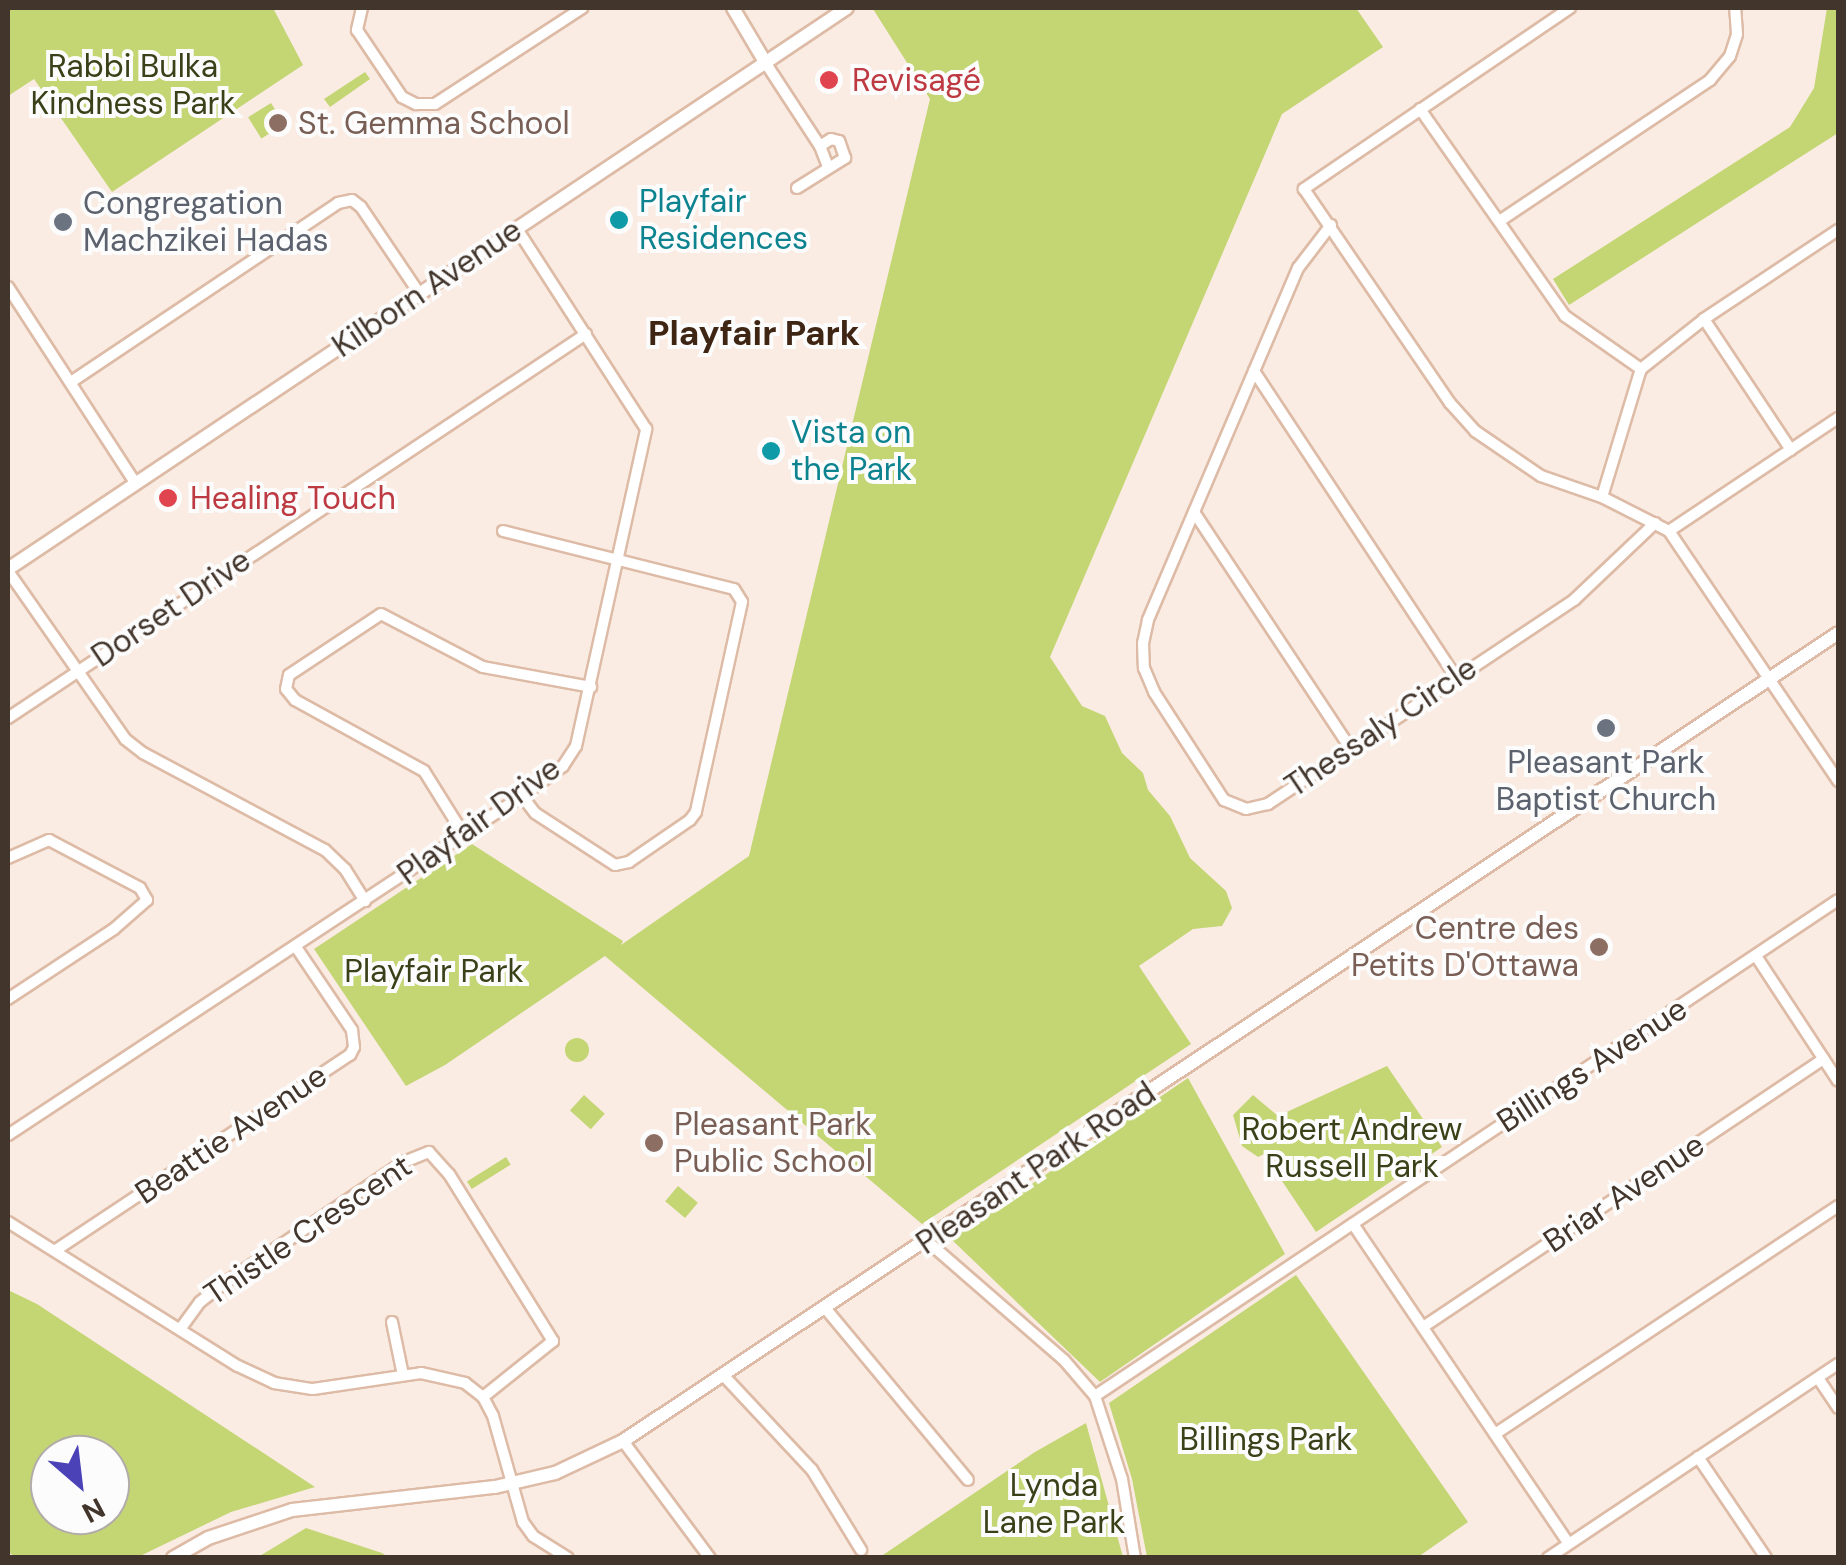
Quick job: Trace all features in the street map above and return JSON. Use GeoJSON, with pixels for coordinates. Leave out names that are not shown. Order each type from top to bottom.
{"type":"FeatureCollection","features":[{"type":"Feature","properties":{"kind":"street"},"geometry":{"type":"LineString","coordinates":[[362,8],[357,30],[402,97],[416,104],[435,104],[582,8]]}},
{"type":"Feature","properties":{"kind":"street"},"geometry":{"type":"LineString","coordinates":[[733,8],[820,146],[828,167]]}},
{"type":"Feature","properties":{"kind":"street","name":"Kilborn Avenue"},"geometry":{"type":"LineString","coordinates":[[8,570],[847,8]]}},
{"type":"Feature","properties":{"kind":"street"},"geometry":{"type":"LineString","coordinates":[[1570,8],[1304,189],[1431,376],[1475,431],[1541,476],[1602,497],[1670,531],[1838,780]]}},
{"type":"Feature","properties":{"kind":"street"},"geometry":{"type":"LineString","coordinates":[[1502,220],[1710,80],[1730,56],[1737,34],[1735,8]]}},
{"type":"Feature","properties":{"kind":"street"},"geometry":{"type":"LineString","coordinates":[[1420,108],[1502,220],[1565,316],[1641,368]]}},
{"type":"Feature","properties":{"kind":"street"},"geometry":{"type":"LineString","coordinates":[[797,188],[841,162],[846,150],[835,140],[820,146]]}},
{"type":"Feature","properties":{"kind":"street"},"geometry":{"type":"LineString","coordinates":[[71,382],[338,202],[352,200],[360,207],[419,293]]}},
{"type":"Feature","properties":{"kind":"street","name":"Thessaly Circle"},"geometry":{"type":"LineString","coordinates":[[1331,226],[1298,268],[1148,620],[1144,668],[1224,800],[1246,809],[1268,804],[1574,600],[1655,523]]}},
{"type":"Feature","properties":{"kind":"street","name":"Playfair Drive"},"geometry":{"type":"LineString","coordinates":[[8,1135],[522,796],[563,766],[576,746],[620,562],[646,430],[516,229]]}},
{"type":"Feature","properties":{"kind":"street"},"geometry":{"type":"LineString","coordinates":[[1602,497],[1641,368],[1704,320],[1838,230]]}},
{"type":"Feature","properties":{"kind":"street"},"geometry":{"type":"LineString","coordinates":[[8,287],[12,306],[71,382],[136,484]]}},
{"type":"Feature","properties":{"kind":"street"},"geometry":{"type":"LineString","coordinates":[[1704,320],[1792,450]]}},
{"type":"Feature","properties":{"kind":"street","name":"Dorset Drive"},"geometry":{"type":"LineString","coordinates":[[8,718],[586,334]]}},
{"type":"Feature","properties":{"kind":"street"},"geometry":{"type":"LineString","coordinates":[[1254,371],[1456,676]]}},
{"type":"Feature","properties":{"kind":"street"},"geometry":{"type":"LineString","coordinates":[[1670,531],[1838,418]]}},
{"type":"Feature","properties":{"kind":"street"},"geometry":{"type":"LineString","coordinates":[[1194,512],[1350,748]]}},
{"type":"Feature","properties":{"kind":"street"},"geometry":{"type":"LineString","coordinates":[[502,531],[686,575],[741,594],[696,812],[629,862],[615,865],[535,813],[522,796]]}},
{"type":"Feature","properties":{"kind":"street"},"geometry":{"type":"LineString","coordinates":[[8,570],[125,739],[143,753],[325,850],[345,869],[365,901]]}},
{"type":"Feature","properties":{"kind":"street"},"geometry":{"type":"LineString","coordinates":[[464,835],[424,771],[295,700],[286,689],[288,675],[381,614],[483,667],[591,688]]}},
{"type":"Feature","properties":{"kind":"street","name":"Pleasant Park Road"},"geometry":{"type":"LineString","coordinates":[[173,1558],[208,1538],[292,1510],[510,1483],[555,1473],[623,1442],[1838,632]]}},
{"type":"Feature","properties":{"kind":"street"},"geometry":{"type":"LineString","coordinates":[[8,858],[48,840],[140,888],[147,900],[114,929],[8,999]]}},
{"type":"Feature","properties":{"kind":"street","name":"Billings Avenue"},"geometry":{"type":"LineString","coordinates":[[1096,1396],[1838,900]]}},
{"type":"Feature","properties":{"kind":"street","name":"Beattie Avenue"},"geometry":{"type":"LineString","coordinates":[[56,1250],[350,1054],[354,1047],[352,1030],[296,947]]}},
{"type":"Feature","properties":{"kind":"street"},"geometry":{"type":"LineString","coordinates":[[1756,956],[1838,1081]]}},
{"type":"Feature","properties":{"kind":"street","name":"Briar Avenue"},"geometry":{"type":"LineString","coordinates":[[1423,1327],[1824,1059]]}},
{"type":"Feature","properties":{"kind":"street","name":"Thistle Crescent"},"geometry":{"type":"LineString","coordinates":[[181,1328],[200,1302],[222,1285],[404,1162],[429,1152],[455,1184],[553,1341],[483,1397]]}},
{"type":"Feature","properties":{"kind":"street"},"geometry":{"type":"LineString","coordinates":[[1495,1434],[1838,1206]]}},
{"type":"Feature","properties":{"kind":"street"},"geometry":{"type":"LineString","coordinates":[[8,1222],[274,1383],[313,1389],[437,1374],[465,1382],[483,1397],[522,1522],[533,1536],[568,1558]]}},
{"type":"Feature","properties":{"kind":"street"},"geometry":{"type":"LineString","coordinates":[[1352,1224],[1568,1543]]}},
{"type":"Feature","properties":{"kind":"street"},"geometry":{"type":"LineString","coordinates":[[927,1241],[1064,1360],[1096,1396],[1122,1480],[1136,1558]]}},
{"type":"Feature","properties":{"kind":"street"},"geometry":{"type":"LineString","coordinates":[[826,1309],[968,1480]]}},
{"type":"Feature","properties":{"kind":"street"},"geometry":{"type":"LineString","coordinates":[[392,1322],[403,1376]]}},
{"type":"Feature","properties":{"kind":"street"},"geometry":{"type":"LineString","coordinates":[[1548,1558],[1838,1364]]}},
{"type":"Feature","properties":{"kind":"street"},"geometry":{"type":"LineString","coordinates":[[725,1377],[812,1470],[861,1550]]}},
{"type":"Feature","properties":{"kind":"street"},"geometry":{"type":"LineString","coordinates":[[1818,1378],[1838,1408]]}},
{"type":"Feature","properties":{"kind":"street"},"geometry":{"type":"LineString","coordinates":[[623,1442],[710,1558]]}},
{"type":"Feature","properties":{"kind":"street"},"geometry":{"type":"LineString","coordinates":[[1698,1457],[1766,1558]]}},
{"type":"Feature","properties":{"kind":"green space","name":"Rabbi Bulka Kindness Park"},"geometry":{"type":"Polygon","coordinates":[[[8,8],[273,8],[303,65],[112,192],[34,79],[8,96],[8,8]]]}},
{"type":"Feature","properties":{"kind":"green space"},"geometry":{"type":"Polygon","coordinates":[[[1356,8],[1383,47],[1282,114],[1050,657],[1082,706],[1105,716],[1122,753],[1143,773],[1148,790],[1170,816],[1190,858],[1226,891],[1232,908],[1222,926],[1193,929],[1139,966],[1191,1044],[922,1224],[605,956],[445,1065],[406,1086],[314,949],[472,844],[623,941],[621,945],[749,856],[930,99],[873,9],[1356,8]]]}},
{"type":"Feature","properties":{"kind":"green space"},"geometry":{"type":"Polygon","coordinates":[[[1827,8],[1838,8],[1838,133],[1569,305],[1553,279],[1790,127],[1814,88],[1827,8]]]}},
{"type":"Feature","properties":{"kind":"green space"},"geometry":{"type":"Polygon","coordinates":[[[365,72],[370,79],[330,107],[324,99],[365,72]]]}},
{"type":"Feature","properties":{"kind":"green space"},"geometry":{"type":"Polygon","coordinates":[[[271,103],[284,124],[261,139],[248,117],[271,103]]]}},
{"type":"Feature","properties":{"kind":"green space"},"geometry":{"type":"Polygon","coordinates":[[[577,1038],[589,1050],[577,1062],[565,1050],[577,1038]]]}},
{"type":"Feature","properties":{"kind":"green space","name":"Robert Andrew Russell Park"},"geometry":{"type":"Polygon","coordinates":[[[1387,1066],[1442,1147],[1316,1232],[1264,1154],[1258,1157],[1242,1146],[1233,1115],[1253,1095],[1278,1116],[1387,1066]]]}},
{"type":"Feature","properties":{"kind":"green space"},"geometry":{"type":"Polygon","coordinates":[[[1188,1078],[1285,1254],[1100,1382],[951,1239],[1188,1078]]]}},
{"type":"Feature","properties":{"kind":"green space"},"geometry":{"type":"Polygon","coordinates":[[[584,1095],[605,1114],[591,1129],[570,1111],[584,1095]]]}},
{"type":"Feature","properties":{"kind":"green space"},"geometry":{"type":"Polygon","coordinates":[[[506,1157],[511,1165],[472,1189],[467,1181],[506,1157]]]}},
{"type":"Feature","properties":{"kind":"green space"},"geometry":{"type":"Polygon","coordinates":[[[678,1186],[698,1203],[685,1218],[665,1201],[678,1186]]]}},
{"type":"Feature","properties":{"kind":"green space","name":"Billings Park"},"geometry":{"type":"Polygon","coordinates":[[[1296,1275],[1468,1522],[1418,1557],[1147,1557],[1132,1479],[1109,1403],[1296,1275]]]}},
{"type":"Feature","properties":{"kind":"green space"},"geometry":{"type":"Polygon","coordinates":[[[8,1290],[37,1304],[315,1487],[231,1512],[138,1557],[17,1558],[8,1552],[8,1290]]]}},
{"type":"Feature","properties":{"kind":"green space","name":"Lynda Lane Park"},"geometry":{"type":"Polygon","coordinates":[[[1086,1423],[1123,1557],[880,1557],[1035,1452],[1086,1423]]]}},
{"type":"Feature","properties":{"kind":"green space"},"geometry":{"type":"Polygon","coordinates":[[[306,1528],[382,1553],[388,1557],[258,1557],[306,1528]]]}},
{"type":"Feature","properties":{"kind":"place","name":"Revisagé"},"geometry":{"type":"Point","coordinates":[829,80]}},
{"type":"Feature","properties":{"kind":"place","name":"St. Gemma School"},"geometry":{"type":"Point","coordinates":[278,123]}},
{"type":"Feature","properties":{"kind":"place","name":"Playfair Residences"},"geometry":{"type":"Point","coordinates":[619,220]}},
{"type":"Feature","properties":{"kind":"place","name":"Congregation Machzikei Hadas"},"geometry":{"type":"Point","coordinates":[63,222]}},
{"type":"Feature","properties":{"kind":"place","name":"Vista on the Park"},"geometry":{"type":"Point","coordinates":[771,451]}},
{"type":"Feature","properties":{"kind":"place","name":"Healing Touch"},"geometry":{"type":"Point","coordinates":[168,498]}},
{"type":"Feature","properties":{"kind":"place","name":"Pleasant Park Baptist Church"},"geometry":{"type":"Point","coordinates":[1606,728]}},
{"type":"Feature","properties":{"kind":"place","name":"Centre des Petits D'Ottawa"},"geometry":{"type":"Point","coordinates":[1599,947]}},
{"type":"Feature","properties":{"kind":"place","name":"Pleasant Park Public School"},"geometry":{"type":"Point","coordinates":[654,1143]}},
{"type":"Feature","properties":{"kind":"district","name":"Playfair Park"},"geometry":{"type":"Point","coordinates":[754,333]}}]}
